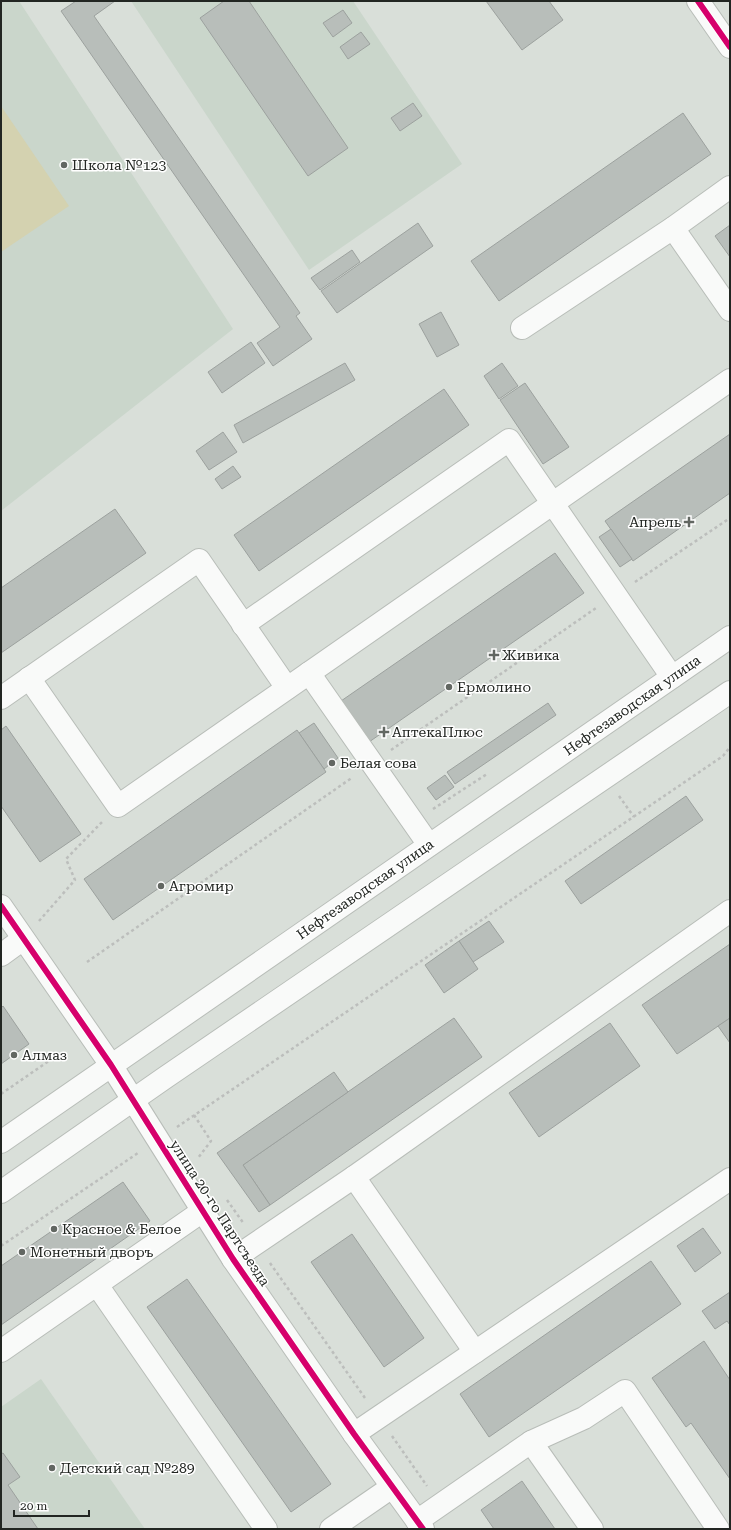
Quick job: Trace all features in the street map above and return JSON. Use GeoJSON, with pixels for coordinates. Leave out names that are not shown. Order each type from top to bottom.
{"type":"FeatureCollection","features":[{"type":"Feature","properties":{"kind":"main road"},"geometry":{"type":"LineString","coordinates":[[698,1],[730,47]]}},
{"type":"Feature","properties":{"kind":"main road"},"geometry":{"type":"LineString","coordinates":[[522,328],[673,228],[730,187]]}},
{"type":"Feature","properties":{"kind":"main road"},"geometry":{"type":"LineString","coordinates":[[673,228],[730,310]]}},
{"type":"Feature","properties":{"kind":"main road"},"geometry":{"type":"LineString","coordinates":[[29,678],[118,806],[730,380]]}},
{"type":"Feature","properties":{"kind":"main road"},"geometry":{"type":"LineString","coordinates":[[243,625],[509,440],[672,676]]}},
{"type":"Feature","properties":{"kind":"main road"},"geometry":{"type":"LineString","coordinates":[[1,698],[198,560],[287,688]]}},
{"type":"Feature","properties":{"kind":"main road","name":"Нефтезаводская улица"},"geometry":{"type":"LineString","coordinates":[[1,1142],[730,637]]}},
{"type":"Feature","properties":{"kind":"main road"},"geometry":{"type":"LineString","coordinates":[[309,673],[429,845]]}},
{"type":"Feature","properties":{"kind":"main road"},"geometry":{"type":"LineString","coordinates":[[1,1192],[730,692]]}},
{"type":"Feature","properties":{"kind":"main road","name":"улица 20-го Партсъезда"},"geometry":{"type":"LineString","coordinates":[[1,906],[111,1065],[204,1210],[233,1259],[354,1434],[420,1525]]}},
{"type":"Feature","properties":{"kind":"main road"},"geometry":{"type":"LineString","coordinates":[[233,1259],[354,1177],[730,911]]}},
{"type":"Feature","properties":{"kind":"main road"},"geometry":{"type":"LineString","coordinates":[[1,954],[23,939]]}},
{"type":"Feature","properties":{"kind":"main road"},"geometry":{"type":"LineString","coordinates":[[354,1177],[475,1352]]}},
{"type":"Feature","properties":{"kind":"main road"},"geometry":{"type":"LineString","coordinates":[[354,1434],[730,1178]]}},
{"type":"Feature","properties":{"kind":"main road"},"geometry":{"type":"LineString","coordinates":[[1,1351],[204,1210]]}},
{"type":"Feature","properties":{"kind":"main road"},"geometry":{"type":"LineString","coordinates":[[97,1285],[266,1529]]}},
{"type":"Feature","properties":{"kind":"main road"},"geometry":{"type":"LineString","coordinates":[[420,1525],[440,1505],[531,1442],[584,1418],[625,1392],[718,1529]]}},
{"type":"Feature","properties":{"kind":"main road"},"geometry":{"type":"LineString","coordinates":[[531,1442],[592,1529]]}},
{"type":"Feature","properties":{"kind":"main road"},"geometry":{"type":"LineString","coordinates":[[331,1529],[392,1486]]}},
{"type":"Feature","properties":{"kind":"path"},"geometry":{"type":"LineString","coordinates":[[87,962],[616,595],[730,518]]}},
{"type":"Feature","properties":{"kind":"path"},"geometry":{"type":"LineString","coordinates":[[1,1246],[634,817],[723,756],[730,747]]}},
{"type":"Feature","properties":{"kind":"path"},"geometry":{"type":"LineString","coordinates":[[616,791],[634,817]]}},
{"type":"Feature","properties":{"kind":"path"},"geometry":{"type":"LineString","coordinates":[[23,939],[75,880],[66,859],[118,806]]}},
{"type":"Feature","properties":{"kind":"path"},"geometry":{"type":"LineString","coordinates":[[1,1094],[56,1056]]}},
{"type":"Feature","properties":{"kind":"path"},"geometry":{"type":"LineString","coordinates":[[194,1115],[211,1141],[197,1158],[202,1164]]}},
{"type":"Feature","properties":{"kind":"path"},"geometry":{"type":"LineString","coordinates":[[225,1197],[440,1505]]}},
{"type":"Feature","properties":{"kind":"shaded area","name":"Школа №123"},"geometry":{"type":"Polygon","coordinates":[[[1,1],[19,1],[233,329],[1,511],[1,1]]]}},
{"type":"Feature","properties":{"kind":"shaded area"},"geometry":{"type":"Polygon","coordinates":[[[131,1],[353,1],[462,164],[309,270],[131,1]]]}},
{"type":"Feature","properties":{"kind":"shaded area"},"geometry":{"type":"Polygon","coordinates":[[[1,106],[69,206],[1,252],[1,106]]]}},
{"type":"Feature","properties":{"kind":"shaded area","name":"Детский сад №289"},"geometry":{"type":"Polygon","coordinates":[[[41,1379],[145,1529],[1,1529],[1,1407],[41,1379]]]}},
{"type":"Feature","properties":{"kind":"building"},"geometry":{"type":"Polygon","coordinates":[[[76,1],[115,1],[94,16],[300,313],[296,316],[312,339],[273,366],[257,343],[280,327],[61,11],[76,1]]]}},
{"type":"Feature","properties":{"kind":"building"},"geometry":{"type":"Polygon","coordinates":[[[224,1],[249,1],[348,148],[308,176],[200,18],[224,1]]]}},
{"type":"Feature","properties":{"kind":"building"},"geometry":{"type":"Polygon","coordinates":[[[486,1],[549,1],[563,20],[522,50],[486,1]]]}},
{"type":"Feature","properties":{"kind":"building"},"geometry":{"type":"Polygon","coordinates":[[[343,10],[352,23],[333,37],[323,23],[343,10]]]}},
{"type":"Feature","properties":{"kind":"building"},"geometry":{"type":"Polygon","coordinates":[[[361,32],[370,44],[348,59],[340,47],[361,32]]]}},
{"type":"Feature","properties":{"kind":"building"},"geometry":{"type":"Polygon","coordinates":[[[413,103],[422,116],[400,131],[391,118],[413,103]]]}},
{"type":"Feature","properties":{"kind":"building"},"geometry":{"type":"Polygon","coordinates":[[[683,113],[711,154],[499,301],[471,261],[683,113]]]}},
{"type":"Feature","properties":{"kind":"building"},"geometry":{"type":"Polygon","coordinates":[[[418,223],[433,246],[337,313],[321,291],[418,223]]]}},
{"type":"Feature","properties":{"kind":"building"},"geometry":{"type":"Polygon","coordinates":[[[730,225],[730,257],[715,236],[730,225]]]}},
{"type":"Feature","properties":{"kind":"building"},"geometry":{"type":"Polygon","coordinates":[[[352,250],[360,262],[320,290],[311,278],[352,250]]]}},
{"type":"Feature","properties":{"kind":"building"},"geometry":{"type":"Polygon","coordinates":[[[441,312],[459,345],[437,357],[419,324],[441,312]]]}},
{"type":"Feature","properties":{"kind":"building"},"geometry":{"type":"Polygon","coordinates":[[[251,342],[265,363],[222,393],[208,372],[251,342]]]}},
{"type":"Feature","properties":{"kind":"building"},"geometry":{"type":"Polygon","coordinates":[[[345,363],[355,380],[243,443],[234,425],[345,363]]]}},
{"type":"Feature","properties":{"kind":"building"},"geometry":{"type":"Polygon","coordinates":[[[502,363],[518,386],[499,399],[484,376],[502,363]]]}},
{"type":"Feature","properties":{"kind":"building"},"geometry":{"type":"Polygon","coordinates":[[[525,383],[569,447],[543,464],[500,400],[525,383]]]}},
{"type":"Feature","properties":{"kind":"building"},"geometry":{"type":"Polygon","coordinates":[[[444,389],[469,425],[259,571],[234,535],[444,389]]]}},
{"type":"Feature","properties":{"kind":"building"},"geometry":{"type":"Polygon","coordinates":[[[223,432],[237,452],[209,470],[196,451],[223,432]]]}},
{"type":"Feature","properties":{"kind":"building"},"geometry":{"type":"Polygon","coordinates":[[[730,434],[730,493],[633,561],[605,521],[730,434]]]}},
{"type":"Feature","properties":{"kind":"building"},"geometry":{"type":"Polygon","coordinates":[[[233,466],[241,477],[222,489],[215,479],[233,466]]]}},
{"type":"Feature","properties":{"kind":"building"},"geometry":{"type":"Polygon","coordinates":[[[115,509],[146,553],[1,653],[1,588],[115,509]]]}},
{"type":"Feature","properties":{"kind":"building"},"geometry":{"type":"Polygon","coordinates":[[[611,529],[632,559],[620,567],[599,537],[611,529]]]}},
{"type":"Feature","properties":{"kind":"building"},"geometry":{"type":"Polygon","coordinates":[[[555,553],[584,593],[369,742],[341,701],[555,553]]]}},
{"type":"Feature","properties":{"kind":"building"},"geometry":{"type":"Polygon","coordinates":[[[548,703],[556,715],[455,784],[447,772],[548,703]]]}},
{"type":"Feature","properties":{"kind":"building"},"geometry":{"type":"Polygon","coordinates":[[[314,723],[338,758],[324,769],[299,733],[314,723]]]}},
{"type":"Feature","properties":{"kind":"building"},"geometry":{"type":"Polygon","coordinates":[[[6,726],[81,834],[40,862],[1,806],[1,730],[6,726]]]}},
{"type":"Feature","properties":{"kind":"building"},"geometry":{"type":"Polygon","coordinates":[[[297,730],[326,772],[113,920],[84,879],[297,730]]]}},
{"type":"Feature","properties":{"kind":"building"},"geometry":{"type":"Polygon","coordinates":[[[445,775],[454,787],[436,800],[427,788],[445,775]]]}},
{"type":"Feature","properties":{"kind":"building"},"geometry":{"type":"Polygon","coordinates":[[[686,796],[703,820],[581,904],[565,881],[686,796]]]}},
{"type":"Feature","properties":{"kind":"building"},"geometry":{"type":"Polygon","coordinates":[[[489,921],[504,942],[473,962],[459,941],[489,921]]]}},
{"type":"Feature","properties":{"kind":"building"},"geometry":{"type":"Polygon","coordinates":[[[459,941],[478,969],[444,993],[425,965],[459,941]]]}},
{"type":"Feature","properties":{"kind":"building"},"geometry":{"type":"Polygon","coordinates":[[[730,944],[730,1018],[677,1054],[642,1005],[730,944]]]}},
{"type":"Feature","properties":{"kind":"building"},"geometry":{"type":"Polygon","coordinates":[[[3,1006],[29,1044],[1,1064],[1,1008],[3,1006]]]}},
{"type":"Feature","properties":{"kind":"building"},"geometry":{"type":"Polygon","coordinates":[[[454,1018],[482,1057],[270,1205],[243,1165],[454,1018]]]}},
{"type":"Feature","properties":{"kind":"building"},"geometry":{"type":"Polygon","coordinates":[[[730,1018],[730,1043],[718,1026],[730,1018]]]}},
{"type":"Feature","properties":{"kind":"building"},"geometry":{"type":"Polygon","coordinates":[[[610,1023],[640,1066],[539,1137],[509,1093],[610,1023]]]}},
{"type":"Feature","properties":{"kind":"building"},"geometry":{"type":"Polygon","coordinates":[[[334,1072],[348,1092],[243,1165],[270,1205],[259,1212],[217,1153],[334,1072]]]}},
{"type":"Feature","properties":{"kind":"building"},"geometry":{"type":"Polygon","coordinates":[[[123,1182],[150,1221],[1,1325],[1,1266],[123,1182]]]}},
{"type":"Feature","properties":{"kind":"building"},"geometry":{"type":"Polygon","coordinates":[[[703,1228],[721,1253],[695,1272],[677,1246],[703,1228]]]}},
{"type":"Feature","properties":{"kind":"building"},"geometry":{"type":"Polygon","coordinates":[[[352,1234],[424,1338],[384,1367],[311,1262],[352,1234]]]}},
{"type":"Feature","properties":{"kind":"building"},"geometry":{"type":"Polygon","coordinates":[[[651,1261],[681,1304],[489,1437],[460,1394],[651,1261]]]}},
{"type":"Feature","properties":{"kind":"building"},"geometry":{"type":"Polygon","coordinates":[[[187,1279],[331,1484],[291,1512],[147,1307],[187,1279]]]}},
{"type":"Feature","properties":{"kind":"building"},"geometry":{"type":"Polygon","coordinates":[[[730,1292],[730,1325],[727,1321],[715,1329],[702,1311],[730,1292]]]}},
{"type":"Feature","properties":{"kind":"building"},"geometry":{"type":"Polygon","coordinates":[[[704,1341],[730,1380],[730,1479],[691,1423],[686,1427],[652,1378],[704,1341]]]}},
{"type":"Feature","properties":{"kind":"building"},"geometry":{"type":"Polygon","coordinates":[[[3,1453],[20,1477],[8,1485],[38,1529],[1,1529],[1,1454],[3,1453]]]}},
{"type":"Feature","properties":{"kind":"building"},"geometry":{"type":"Polygon","coordinates":[[[522,1481],[555,1529],[494,1529],[481,1510],[522,1481]]]}},
{"type":"Feature","properties":{"kind":"cycle path"},"geometry":{"type":"LineString","coordinates":[[698,1],[730,47]]}},
{"type":"Feature","properties":{"kind":"cycle path"},"geometry":{"type":"LineString","coordinates":[[1,906],[111,1065],[233,1259],[354,1434],[423,1529]]}},
{"type":"Feature","properties":{"kind":"place","name":"Школа №123"},"geometry":{"type":"Point","coordinates":[64,165]}},
{"type":"Feature","properties":{"kind":"place","name":"Апрель"},"geometry":{"type":"Point","coordinates":[689,522]}},
{"type":"Feature","properties":{"kind":"place","name":"Живика"},"geometry":{"type":"Point","coordinates":[494,655]}},
{"type":"Feature","properties":{"kind":"place","name":"Ермолино"},"geometry":{"type":"Point","coordinates":[449,687]}},
{"type":"Feature","properties":{"kind":"place","name":"АптекаПлюс"},"geometry":{"type":"Point","coordinates":[384,732]}},
{"type":"Feature","properties":{"kind":"place","name":"Белая сова"},"geometry":{"type":"Point","coordinates":[332,763]}},
{"type":"Feature","properties":{"kind":"place","name":"Агромир"},"geometry":{"type":"Point","coordinates":[161,886]}},
{"type":"Feature","properties":{"kind":"place","name":"Алмаз"},"geometry":{"type":"Point","coordinates":[14,1055]}},
{"type":"Feature","properties":{"kind":"place","name":"Красное & Белое"},"geometry":{"type":"Point","coordinates":[54,1229]}},
{"type":"Feature","properties":{"kind":"place","name":"Монетный дворъ"},"geometry":{"type":"Point","coordinates":[22,1252]}},
{"type":"Feature","properties":{"kind":"place","name":"Детский сад №289"},"geometry":{"type":"Point","coordinates":[52,1468]}}]}
